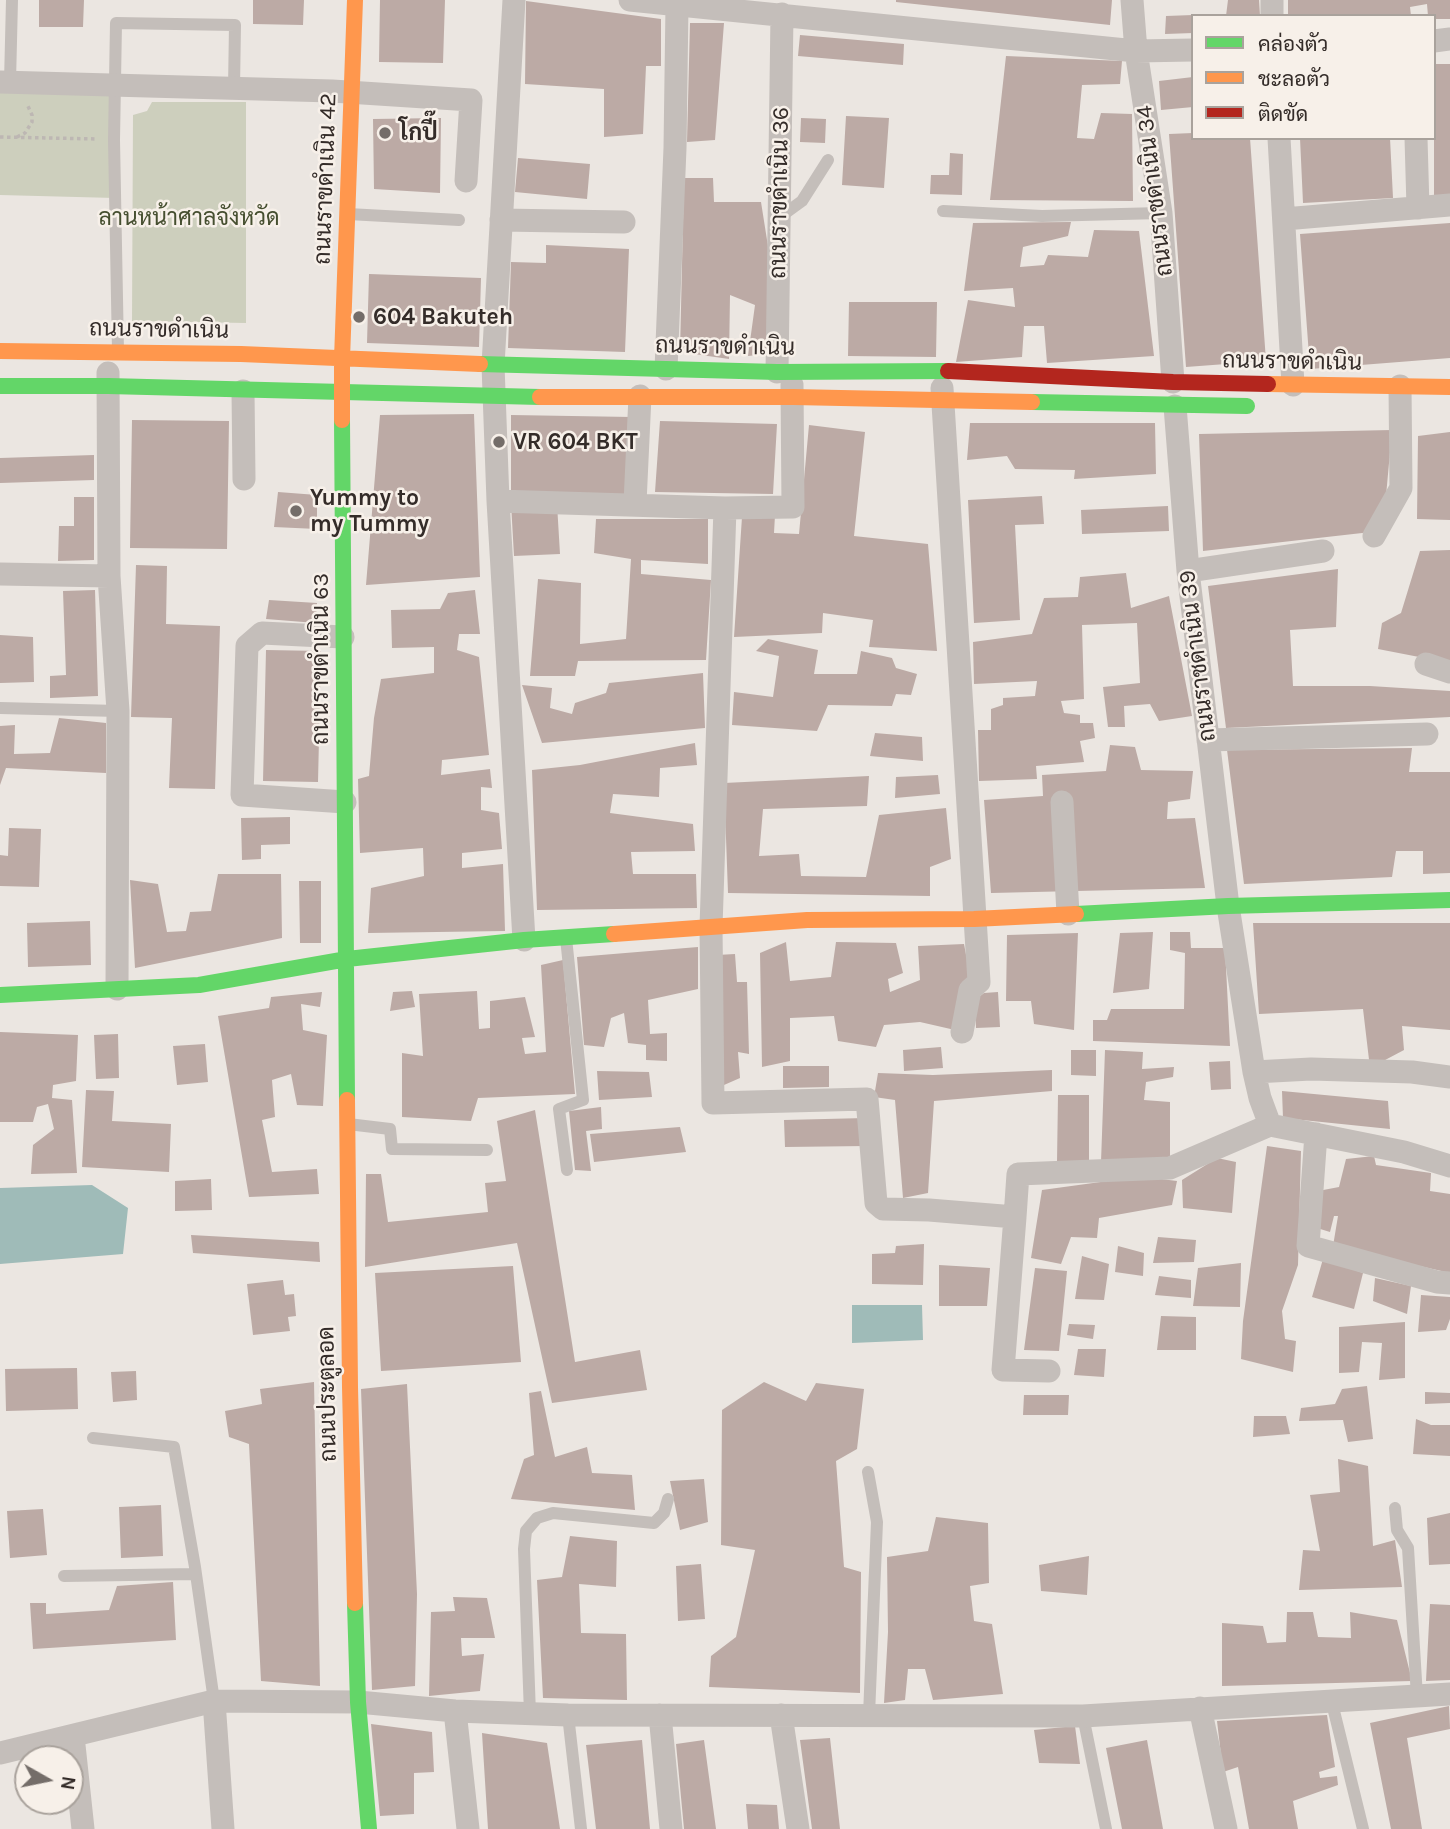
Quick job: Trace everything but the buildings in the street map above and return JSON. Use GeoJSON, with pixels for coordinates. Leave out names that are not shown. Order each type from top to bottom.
{"type":"FeatureCollection","features":[{"type":"Feature","properties":{"kind":"street","name":"ถนนราขดำเนิน 42"},"geometry":{"type":"LineString","coordinates":[[342,359],[355,0]]}},
{"type":"Feature","properties":{"kind":"street"},"geometry":{"type":"LineString","coordinates":[[514,0],[493,366],[498,501],[524,940]]}},
{"type":"Feature","properties":{"kind":"street"},"geometry":{"type":"LineString","coordinates":[[630,0],[1136,51],[1191,50]]}},
{"type":"Feature","properties":{"kind":"street","name":"ถนนราชดำเนิน 34"},"geometry":{"type":"LineString","coordinates":[[1132,0],[1136,51],[1161,213],[1173,382]]}},
{"type":"Feature","properties":{"kind":"street"},"geometry":{"type":"LineString","coordinates":[[666,369],[675,148],[677,5]]}},
{"type":"Feature","properties":{"kind":"street","name":"ถนนราขดำเนิน 36"},"geometry":{"type":"LineString","coordinates":[[725,508],[793,507],[793,397],[785,371],[780,217],[782,15]]}},
{"type":"Feature","properties":{"kind":"street"},"geometry":{"type":"LineString","coordinates":[[10,88],[115,85],[352,92],[471,100],[466,181]]}},
{"type":"Feature","properties":{"kind":"street"},"geometry":{"type":"LineString","coordinates":[[1279,140],[1293,385]]}},
{"type":"Feature","properties":{"kind":"street"},"geometry":{"type":"LineString","coordinates":[[1416,140],[1418,208]]}},
{"type":"Feature","properties":{"kind":"street"},"geometry":{"type":"LineString","coordinates":[[1284,219],[1450,205]]}},
{"type":"Feature","properties":{"kind":"street"},"geometry":{"type":"LineString","coordinates":[[501,219],[624,222]]}},
{"type":"Feature","properties":{"kind":"street","name":"ถนนราขดำเนิน"},"geometry":{"type":"LineString","coordinates":[[0,351],[241,354],[493,366],[941,371],[1293,385],[1399,401],[1450,387]]}},
{"type":"Feature","properties":{"kind":"street"},"geometry":{"type":"LineString","coordinates":[[113,352],[108,386],[109,576],[118,711],[117,989]]}},
{"type":"Feature","properties":{"kind":"street","name":"ถนนราขดำเนิน 63"},"geometry":{"type":"LineString","coordinates":[[342,359],[346,958]]}},
{"type":"Feature","properties":{"kind":"street"},"geometry":{"type":"LineString","coordinates":[[941,371],[979,982],[970,990],[962,1032]]}},
{"type":"Feature","properties":{"kind":"street"},"geometry":{"type":"LineString","coordinates":[[1173,382],[1175,406]]}},
{"type":"Feature","properties":{"kind":"street","name":"ถนนราขดำเนิน"},"geometry":{"type":"LineString","coordinates":[[0,386],[108,386],[494,397],[793,397],[1267,406]]}},
{"type":"Feature","properties":{"kind":"street"},"geometry":{"type":"LineString","coordinates":[[243,391],[244,479]]}},
{"type":"Feature","properties":{"kind":"street"},"geometry":{"type":"LineString","coordinates":[[635,503],[640,396]]}},
{"type":"Feature","properties":{"kind":"street"},"geometry":{"type":"LineString","coordinates":[[1374,537],[1401,488],[1399,401]]}},
{"type":"Feature","properties":{"kind":"street","name":"ถนนราชดำเนิน 39"},"geometry":{"type":"LineString","coordinates":[[1175,406],[1188,570],[1228,906],[1254,1072],[1270,1125]]}},
{"type":"Feature","properties":{"kind":"street"},"geometry":{"type":"LineString","coordinates":[[498,501],[635,503],[725,508],[711,928],[713,1103],[867,1100],[876,1203],[883,1209],[1015,1217]]}},
{"type":"Feature","properties":{"kind":"street"},"geometry":{"type":"LineString","coordinates":[[1188,570],[1323,551]]}},
{"type":"Feature","properties":{"kind":"street"},"geometry":{"type":"LineString","coordinates":[[0,575],[109,576]]}},
{"type":"Feature","properties":{"kind":"street"},"geometry":{"type":"LineString","coordinates":[[343,637],[262,632],[247,646],[242,795],[345,802]]}},
{"type":"Feature","properties":{"kind":"street"},"geometry":{"type":"LineString","coordinates":[[1426,664],[1450,672]]}},
{"type":"Feature","properties":{"kind":"street"},"geometry":{"type":"LineString","coordinates":[[1208,740],[1427,734]]}},
{"type":"Feature","properties":{"kind":"street"},"geometry":{"type":"LineString","coordinates":[[1062,802],[1069,914]]}},
{"type":"Feature","properties":{"kind":"street"},"geometry":{"type":"LineString","coordinates":[[0,995],[199,985],[346,958],[524,940],[807,920],[974,919],[1228,906],[1450,900]]}},
{"type":"Feature","properties":{"kind":"street","name":"ถนนประตูลอด"},"geometry":{"type":"LineString","coordinates":[[346,958],[350,1387],[358,1702],[369,1829]]}},
{"type":"Feature","properties":{"kind":"street"},"geometry":{"type":"LineString","coordinates":[[1254,1072],[1311,1069],[1412,1072],[1450,1077]]}},
{"type":"Feature","properties":{"kind":"street"},"geometry":{"type":"LineString","coordinates":[[1049,1371],[1003,1370],[1018,1174],[1170,1168],[1270,1125],[1404,1152],[1450,1166]]}},
{"type":"Feature","properties":{"kind":"street"},"geometry":{"type":"LineString","coordinates":[[1316,1135],[1308,1247],[1437,1282],[1450,1283]]}},
{"type":"Feature","properties":{"kind":"street"},"geometry":{"type":"LineString","coordinates":[[0,1754],[214,1701],[358,1702],[455,1711],[568,1715],[1083,1716],[1450,1694]]}},
{"type":"Feature","properties":{"kind":"street"},"geometry":{"type":"LineString","coordinates":[[214,1701],[223,1829]]}},
{"type":"Feature","properties":{"kind":"street"},"geometry":{"type":"LineString","coordinates":[[1200,1708],[1226,1829]]}},
{"type":"Feature","properties":{"kind":"street"},"geometry":{"type":"LineString","coordinates":[[455,1711],[468,1829]]}},
{"type":"Feature","properties":{"kind":"street"},"geometry":{"type":"LineString","coordinates":[[660,1715],[671,1829]]}},
{"type":"Feature","properties":{"kind":"street"},"geometry":{"type":"LineString","coordinates":[[781,1715],[798,1829]]}},
{"type":"Feature","properties":{"kind":"street"},"geometry":{"type":"LineString","coordinates":[[73,1736],[83,1829]]}},
{"type":"Feature","properties":{"kind":"lane"},"geometry":{"type":"LineString","coordinates":[[10,88],[12,0]]}},
{"type":"Feature","properties":{"kind":"lane"},"geometry":{"type":"LineString","coordinates":[[113,352],[116,23],[235,25],[234,89]]}},
{"type":"Feature","properties":{"kind":"lane"},"geometry":{"type":"LineString","coordinates":[[780,217],[802,201],[828,160]]}},
{"type":"Feature","properties":{"kind":"lane"},"geometry":{"type":"LineString","coordinates":[[943,211],[1042,216],[1161,213]]}},
{"type":"Feature","properties":{"kind":"lane"},"geometry":{"type":"LineString","coordinates":[[347,214],[459,220]]}},
{"type":"Feature","properties":{"kind":"lane"},"geometry":{"type":"LineString","coordinates":[[0,708],[118,711]]}},
{"type":"Feature","properties":{"kind":"lane"},"geometry":{"type":"LineString","coordinates":[[566,937],[583,1100],[559,1108],[567,1170]]}},
{"type":"Feature","properties":{"kind":"lane"},"geometry":{"type":"LineString","coordinates":[[348,1124],[390,1129],[392,1149],[487,1150]]}},
{"type":"Feature","properties":{"kind":"lane"},"geometry":{"type":"LineString","coordinates":[[93,1438],[174,1447],[214,1701]]}},
{"type":"Feature","properties":{"kind":"lane"},"geometry":{"type":"LineString","coordinates":[[868,1472],[877,1521],[869,1715]]}},
{"type":"Feature","properties":{"kind":"lane"},"geometry":{"type":"LineString","coordinates":[[530,1714],[524,1549],[526,1531],[537,1518],[553,1513],[654,1523],[664,1513],[668,1499]]}},
{"type":"Feature","properties":{"kind":"lane"},"geometry":{"type":"LineString","coordinates":[[1395,1508],[1397,1530],[1408,1548],[1417,1696]]}},
{"type":"Feature","properties":{"kind":"lane"},"geometry":{"type":"LineString","coordinates":[[64,1577],[196,1574]]}},
{"type":"Feature","properties":{"kind":"lane"},"geometry":{"type":"LineString","coordinates":[[1332,1703],[1363,1829]]}},
{"type":"Feature","properties":{"kind":"lane"},"geometry":{"type":"LineString","coordinates":[[568,1715],[581,1829]]}},
{"type":"Feature","properties":{"kind":"lane"},"geometry":{"type":"LineString","coordinates":[[1083,1716],[1106,1829]]}},
{"type":"Feature","properties":{"kind":"path"},"geometry":{"type":"LineString","coordinates":[[10,88],[30,109],[32,122],[25,133],[12,138]]}},
{"type":"Feature","properties":{"kind":"path"},"geometry":{"type":"LineString","coordinates":[[0,135],[12,138],[114,139]]}},
{"type":"Feature","properties":{"kind":"green space"},"geometry":{"type":"Polygon","coordinates":[[[0,82],[115,85],[115,198],[0,195],[0,82]]]}},
{"type":"Feature","properties":{"kind":"green space","name":"ลานหน้าศาลจังหวัด"},"geometry":{"type":"Polygon","coordinates":[[[152,102],[246,102],[246,323],[132,321],[133,115],[147,111],[152,102]]]}},
{"type":"Feature","properties":{"kind":"water"},"geometry":{"type":"Polygon","coordinates":[[[92,1185],[128,1208],[123,1254],[0,1264],[0,1188],[92,1185]]]}},
{"type":"Feature","properties":{"kind":"water"},"geometry":{"type":"Polygon","coordinates":[[[852,1305],[922,1305],[923,1340],[852,1343],[852,1305]]]}},
{"type":"Feature","properties":{"kind":"traffic: fast"},"geometry":{"type":"LineString","coordinates":[[480,364],[777,372],[948,371]]}},
{"type":"Feature","properties":{"kind":"traffic: fast"},"geometry":{"type":"LineString","coordinates":[[0,386],[108,386],[540,397]]}},
{"type":"Feature","properties":{"kind":"traffic: fast"},"geometry":{"type":"LineString","coordinates":[[1032,402],[1247,406]]}},
{"type":"Feature","properties":{"kind":"traffic: fast"},"geometry":{"type":"LineString","coordinates":[[342,420],[347,1100]]}},
{"type":"Feature","properties":{"kind":"traffic: fast"},"geometry":{"type":"LineString","coordinates":[[1076,914],[1228,906],[1450,900]]}},
{"type":"Feature","properties":{"kind":"traffic: fast"},"geometry":{"type":"LineString","coordinates":[[0,995],[199,985],[347,959],[524,940],[614,934]]}},
{"type":"Feature","properties":{"kind":"traffic: fast"},"geometry":{"type":"LineString","coordinates":[[355,1603],[358,1702],[369,1829]]}},
{"type":"Feature","properties":{"kind":"traffic: slow"},"geometry":{"type":"LineString","coordinates":[[342,420],[355,0]]}},
{"type":"Feature","properties":{"kind":"traffic: slow"},"geometry":{"type":"LineString","coordinates":[[0,351],[241,354],[480,364]]}},
{"type":"Feature","properties":{"kind":"traffic: slow"},"geometry":{"type":"LineString","coordinates":[[1268,384],[1450,387]]}},
{"type":"Feature","properties":{"kind":"traffic: slow"},"geometry":{"type":"LineString","coordinates":[[540,397],[793,397],[1032,402]]}},
{"type":"Feature","properties":{"kind":"traffic: slow"},"geometry":{"type":"LineString","coordinates":[[614,934],[807,920],[974,919],[1076,914]]}},
{"type":"Feature","properties":{"kind":"traffic: slow"},"geometry":{"type":"LineString","coordinates":[[347,1100],[355,1603]]}},
{"type":"Feature","properties":{"kind":"traffic: jam"},"geometry":{"type":"LineString","coordinates":[[948,371],[1268,384]]}},
{"type":"Feature","properties":{"kind":"place","name":"โกปี๊"},"geometry":{"type":"Point","coordinates":[385,133]}},
{"type":"Feature","properties":{"kind":"place","name":"604 Bakuteh"},"geometry":{"type":"Point","coordinates":[359,317]}},
{"type":"Feature","properties":{"kind":"place","name":"VR 604 BKT"},"geometry":{"type":"Point","coordinates":[499,442]}},
{"type":"Feature","properties":{"kind":"place","name":"Yummy to my Tummy"},"geometry":{"type":"Point","coordinates":[296,511]}}]}
